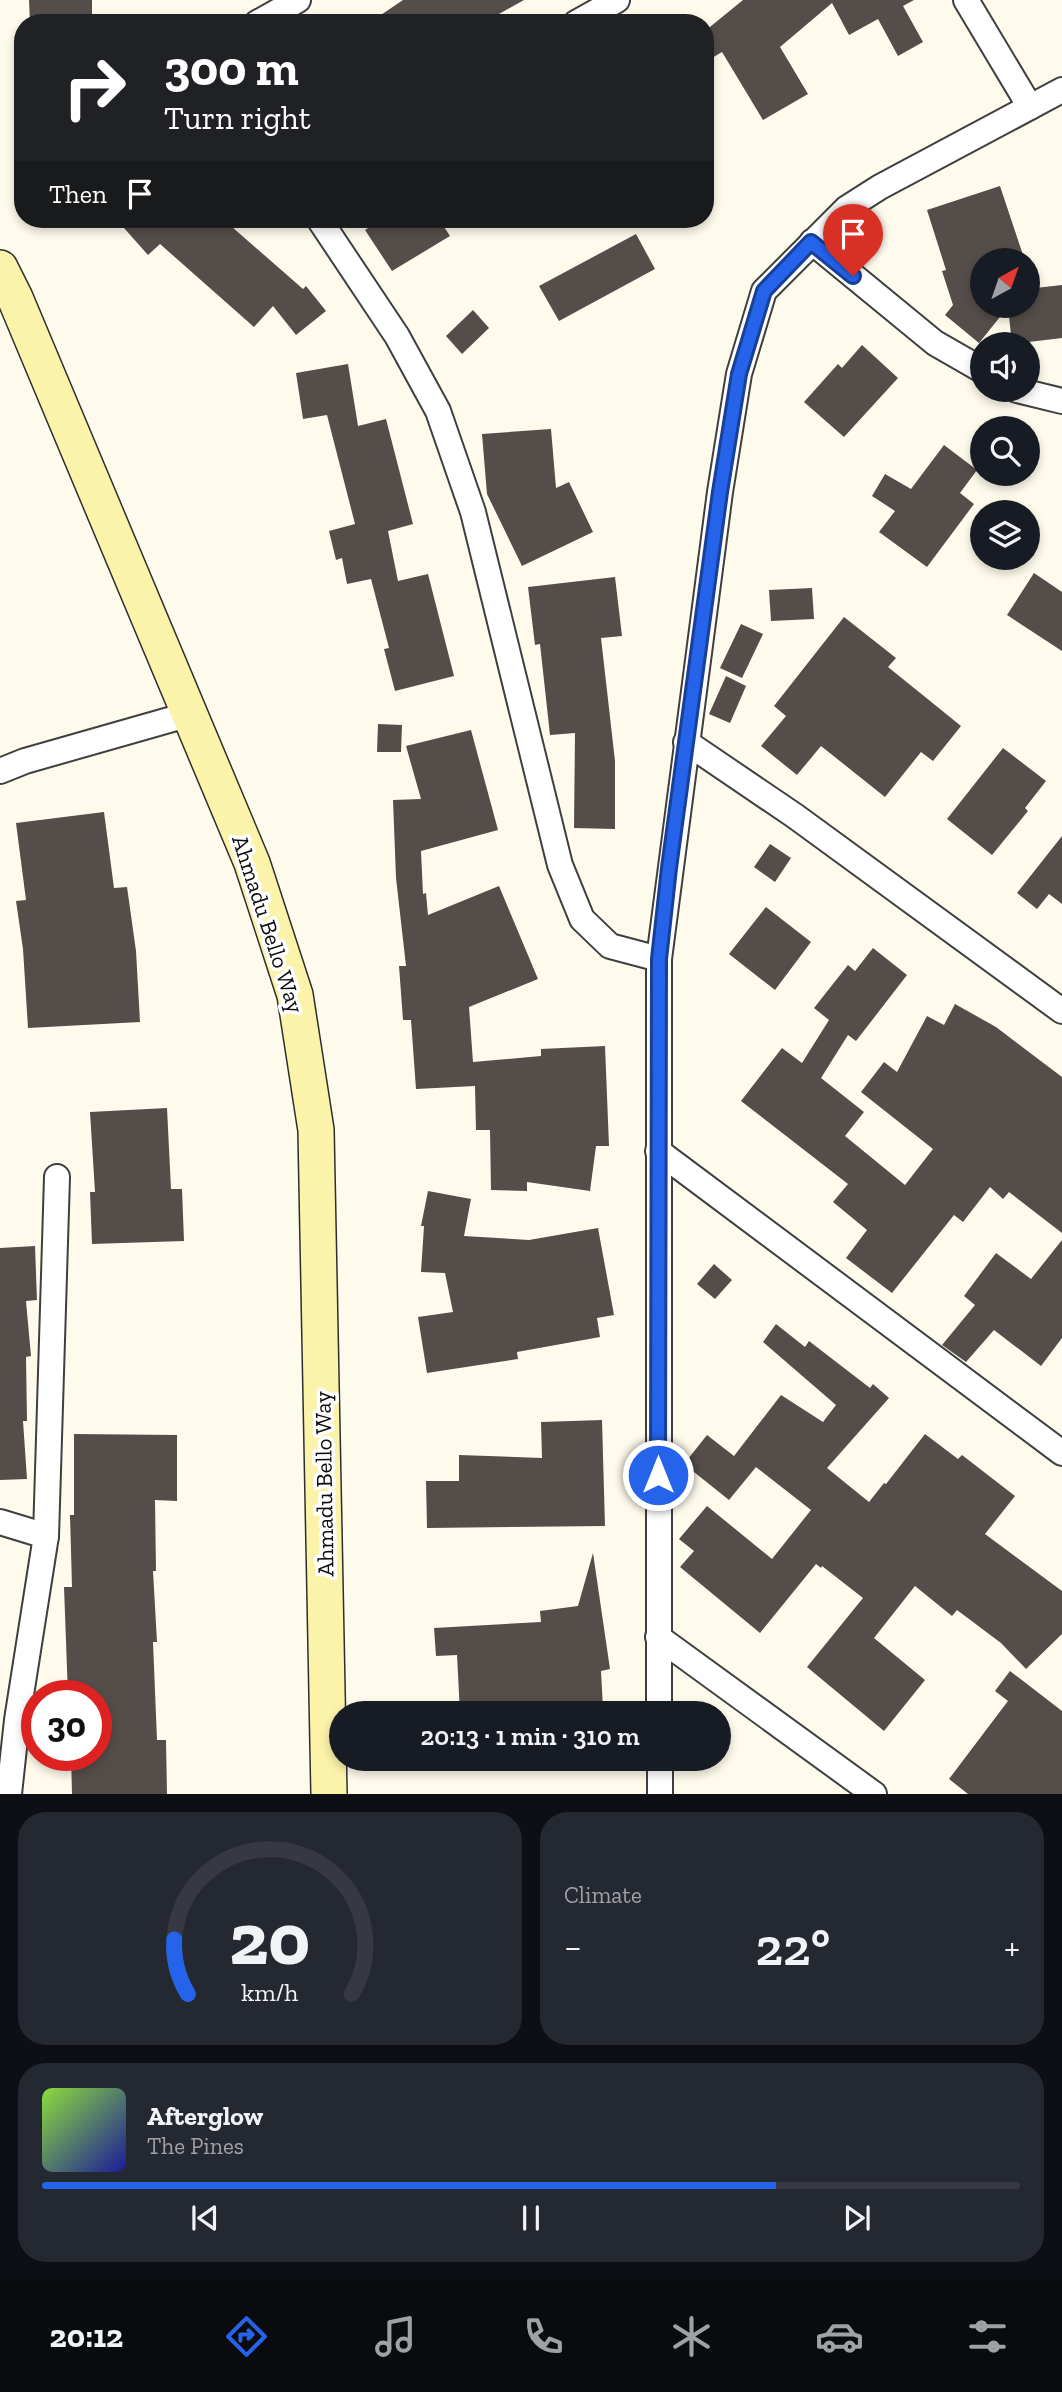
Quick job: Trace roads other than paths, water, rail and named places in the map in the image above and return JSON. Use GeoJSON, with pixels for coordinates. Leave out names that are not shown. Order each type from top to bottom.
{"type":"FeatureCollection","features":[{"type":"Feature","properties":{"kind":"street"},"geometry":{"type":"LineString","coordinates":[[273,14],[298,0]]}},
{"type":"Feature","properties":{"kind":"street"},"geometry":{"type":"LineString","coordinates":[[592,14],[617,0]]}},
{"type":"Feature","properties":{"kind":"street"},"geometry":{"type":"LineString","coordinates":[[967,0],[1031,107]]}},
{"type":"Feature","properties":{"kind":"street"},"geometry":{"type":"LineString","coordinates":[[659,1701],[659,959],[720,492],[739,374],[764,291],[847,208],[880,187],[1062,90]]}},
{"type":"Feature","properties":{"kind":"street"},"geometry":{"type":"LineString","coordinates":[[325,228],[397,336],[438,411],[474,512],[560,865],[582,919],[610,946],[659,959]]}},
{"type":"Feature","properties":{"kind":"street"},"geometry":{"type":"LineString","coordinates":[[811,242],[935,343],[970,363]]}},
{"type":"Feature","properties":{"kind":"street","name":"Ahmadu Bello Way"},"geometry":{"type":"LineString","coordinates":[[0,268],[15,298],[252,863],[295,995],[316,1130],[329,1794]]}},
{"type":"Feature","properties":{"kind":"street"},"geometry":{"type":"LineString","coordinates":[[1040,396],[1062,401]]}},
{"type":"Feature","properties":{"kind":"street"},"geometry":{"type":"LineString","coordinates":[[0,771],[25,761],[190,714]]}},
{"type":"Feature","properties":{"kind":"street"},"geometry":{"type":"LineString","coordinates":[[686,742],[795,816],[1062,1010]]}},
{"type":"Feature","properties":{"kind":"street"},"geometry":{"type":"LineString","coordinates":[[658,1151],[1062,1452]]}},
{"type":"Feature","properties":{"kind":"street"},"geometry":{"type":"LineString","coordinates":[[9,1794],[8,1720],[46,1535],[57,1177]]}},
{"type":"Feature","properties":{"kind":"street"},"geometry":{"type":"LineString","coordinates":[[0,1522],[46,1535]]}},
{"type":"Feature","properties":{"kind":"street"},"geometry":{"type":"LineString","coordinates":[[658,1637],[874,1794]]}},
{"type":"Feature","properties":{"kind":"street"},"geometry":{"type":"LineString","coordinates":[[660,1771],[660,1794]]}}]}
